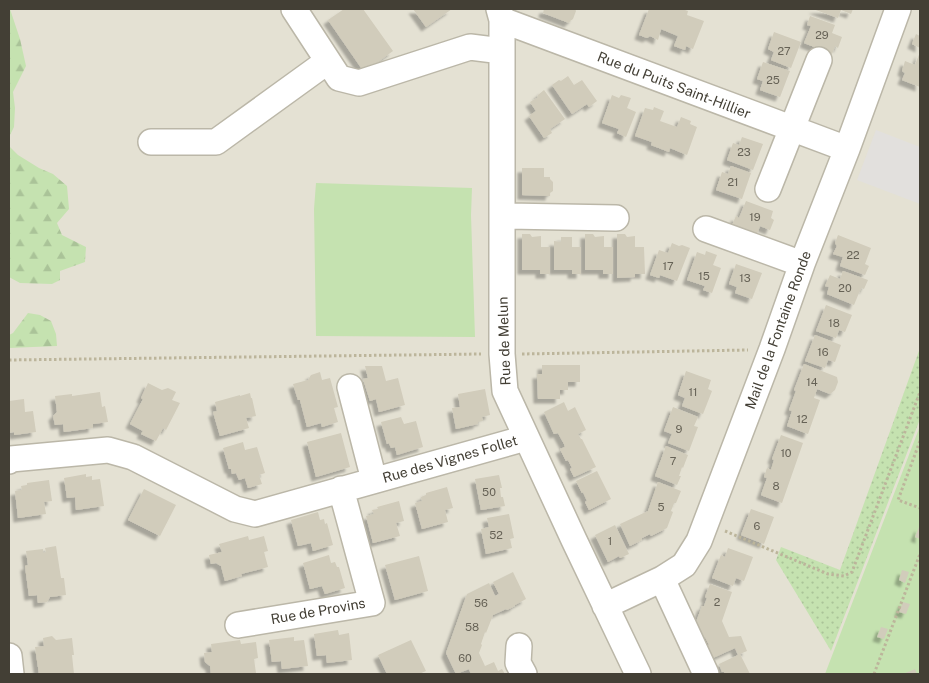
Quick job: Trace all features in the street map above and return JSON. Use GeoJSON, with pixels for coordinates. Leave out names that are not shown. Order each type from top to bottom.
{"type":"FeatureCollection","features":[{"type":"Feature","properties":{"kind":"street"},"geometry":{"type":"LineString","coordinates":[[294,9],[339,78],[359,83],[470,47],[502,51]]}},
{"type":"Feature","properties":{"kind":"street","name":"Mail de la Fontaine Ronde"},"geometry":{"type":"LineString","coordinates":[[605,606],[662,580],[684,565],[699,541],[898,9]]}},
{"type":"Feature","properties":{"kind":"street","name":"Rue du Puits Saint-Hillier"},"geometry":{"type":"LineString","coordinates":[[502,12],[847,149]]}},
{"type":"Feature","properties":{"kind":"street","name":"Rue de Melun"},"geometry":{"type":"LineString","coordinates":[[502,12],[502,354],[505,391],[638,674]]}},
{"type":"Feature","properties":{"kind":"street"},"geometry":{"type":"LineString","coordinates":[[768,189],[819,60]]}},
{"type":"Feature","properties":{"kind":"street"},"geometry":{"type":"LineString","coordinates":[[151,142],[216,142],[328,61]]}},
{"type":"Feature","properties":{"kind":"street"},"geometry":{"type":"LineString","coordinates":[[502,216],[616,218]]}},
{"type":"Feature","properties":{"kind":"street"},"geometry":{"type":"LineString","coordinates":[[706,229],[802,264]]}},
{"type":"Feature","properties":{"kind":"street","name":"Rue des Vignes Follet"},"geometry":{"type":"LineString","coordinates":[[350,387],[374,480]]}},
{"type":"Feature","properties":{"kind":"street","name":"Rue des Vignes Follet"},"geometry":{"type":"LineString","coordinates":[[9,461],[108,450],[133,457],[235,509],[255,514],[526,438]]}},
{"type":"Feature","properties":{"kind":"street","name":"Rue de Provins"},"geometry":{"type":"LineString","coordinates":[[238,625],[372,603],[341,489]]}},
{"type":"Feature","properties":{"kind":"street"},"geometry":{"type":"LineString","coordinates":[[662,580],[706,674]]}},
{"type":"Feature","properties":{"kind":"street"},"geometry":{"type":"LineString","coordinates":[[519,646],[518,663],[524,674]]}},
{"type":"Feature","properties":{"kind":"street"},"geometry":{"type":"LineString","coordinates":[[9,656],[11,674]]}},
{"type":"Feature","properties":{"kind":"path"},"geometry":{"type":"LineString","coordinates":[[9,360],[772,349]]}},
{"type":"Feature","properties":{"kind":"path"},"geometry":{"type":"LineString","coordinates":[[706,524],[828,574],[844,576],[852,572],[920,392]]}},
{"type":"Feature","properties":{"kind":"path"},"geometry":{"type":"LineString","coordinates":[[920,441],[898,500],[920,508]]}},
{"type":"Feature","properties":{"kind":"path"},"geometry":{"type":"LineString","coordinates":[[874,674],[920,554]]}},
{"type":"Feature","properties":{"kind":"shaded area"},"geometry":{"type":"Polygon","coordinates":[[[9,9],[920,9],[920,674],[9,674],[9,9]]]}},
{"type":"Feature","properties":{"kind":"shaded area"},"geometry":{"type":"Polygon","coordinates":[[[876,130],[920,147],[920,204],[857,180],[876,130]]]}},
{"type":"Feature","properties":{"kind":"green space"},"geometry":{"type":"Polygon","coordinates":[[[9,9],[20,39],[26,66],[13,92],[15,108],[14,127],[9,137],[9,9]]]}},
{"type":"Feature","properties":{"kind":"green space"},"geometry":{"type":"Polygon","coordinates":[[[9,146],[18,155],[53,174],[67,186],[69,209],[57,223],[62,235],[86,247],[85,262],[60,271],[60,280],[52,284],[20,283],[9,277],[9,146]]]}},
{"type":"Feature","properties":{"kind":"green space"},"geometry":{"type":"Polygon","coordinates":[[[316,183],[472,188],[471,215],[475,337],[316,336],[314,209],[316,183]]]}},
{"type":"Feature","properties":{"kind":"green space"},"geometry":{"type":"Polygon","coordinates":[[[28,313],[40,315],[51,321],[56,334],[57,346],[9,348],[9,335],[13,333],[28,313]]]}},
{"type":"Feature","properties":{"kind":"green space"},"geometry":{"type":"Polygon","coordinates":[[[920,348],[920,419],[831,651],[776,560],[781,547],[840,570],[920,348]]]}},
{"type":"Feature","properties":{"kind":"green space"},"geometry":{"type":"Polygon","coordinates":[[[920,426],[920,674],[825,674],[920,426]]]}},
{"type":"Feature","properties":{"kind":"building"},"geometry":{"type":"Polygon","coordinates":[[[344,9],[363,9],[393,51],[364,72],[328,20],[344,9]]]}},
{"type":"Feature","properties":{"kind":"building"},"geometry":{"type":"Polygon","coordinates":[[[413,9],[452,9],[426,27],[413,9]]]}},
{"type":"Feature","properties":{"kind":"building"},"geometry":{"type":"Polygon","coordinates":[[[544,9],[575,9],[576,11],[569,23],[543,13],[544,9]]]}},
{"type":"Feature","properties":{"kind":"building"},"geometry":{"type":"Polygon","coordinates":[[[649,9],[682,9],[688,11],[687,15],[704,21],[693,49],[686,46],[685,50],[674,46],[678,36],[661,29],[658,40],[650,36],[647,38],[639,35],[649,9]]]}},
{"type":"Feature","properties":{"kind":"building"},"geometry":{"type":"Polygon","coordinates":[[[813,9],[853,9],[851,14],[841,10],[838,18],[813,9]]]}},
{"type":"Feature","properties":{"kind":"building"},"geometry":{"type":"Polygon","coordinates":[[[810,16],[835,25],[832,33],[842,37],[838,48],[835,46],[832,54],[804,43],[811,26],[807,25],[810,16]]]}},
{"type":"Feature","properties":{"kind":"building"},"geometry":{"type":"Polygon","coordinates":[[[774,32],[801,42],[791,68],[771,60],[774,52],[768,49],[774,32]]]}},
{"type":"Feature","properties":{"kind":"building"},"geometry":{"type":"Polygon","coordinates":[[[916,34],[920,36],[920,48],[912,44],[916,34]]]}},
{"type":"Feature","properties":{"kind":"building"},"geometry":{"type":"Polygon","coordinates":[[[920,52],[920,87],[902,80],[905,73],[902,71],[905,61],[915,65],[920,52]]]}},
{"type":"Feature","properties":{"kind":"building"},"geometry":{"type":"Polygon","coordinates":[[[763,62],[790,71],[780,97],[760,90],[763,81],[757,79],[763,62]]]}},
{"type":"Feature","properties":{"kind":"building"},"geometry":{"type":"Polygon","coordinates":[[[568,76],[574,85],[582,80],[597,101],[589,107],[587,104],[572,114],[552,85],[568,76]]]}},
{"type":"Feature","properties":{"kind":"building"},"geometry":{"type":"Polygon","coordinates":[[[544,90],[565,119],[550,129],[552,133],[544,138],[529,116],[536,111],[530,102],[537,98],[544,90]]]}},
{"type":"Feature","properties":{"kind":"building"},"geometry":{"type":"Polygon","coordinates":[[[612,95],[619,98],[621,95],[631,98],[627,108],[636,112],[626,137],[617,133],[619,129],[602,123],[612,95]]]}},
{"type":"Feature","properties":{"kind":"building"},"geometry":{"type":"Polygon","coordinates":[[[654,107],[664,111],[660,121],[677,127],[681,117],[691,121],[690,124],[697,127],[687,155],[670,148],[669,152],[651,145],[652,142],[635,136],[645,108],[653,110],[654,107]]]}},
{"type":"Feature","properties":{"kind":"building"},"geometry":{"type":"Polygon","coordinates":[[[742,137],[763,144],[753,170],[727,160],[733,143],[739,145],[742,137]]]}},
{"type":"Feature","properties":{"kind":"building"},"geometry":{"type":"Polygon","coordinates":[[[731,166],[751,173],[742,199],[716,190],[722,172],[728,174],[731,166]]]}},
{"type":"Feature","properties":{"kind":"building"},"geometry":{"type":"Polygon","coordinates":[[[522,168],[544,168],[544,177],[550,177],[553,182],[553,191],[550,193],[550,196],[522,195],[522,168]]]}},
{"type":"Feature","properties":{"kind":"building"},"geometry":{"type":"Polygon","coordinates":[[[746,201],[773,211],[771,218],[774,220],[770,230],[760,226],[757,234],[732,225],[736,216],[739,218],[746,201]]]}},
{"type":"Feature","properties":{"kind":"building"},"geometry":{"type":"Polygon","coordinates":[[[522,234],[530,234],[532,237],[541,236],[541,247],[550,247],[550,274],[540,274],[540,270],[522,270],[522,234]]]}},
{"type":"Feature","properties":{"kind":"building"},"geometry":{"type":"Polygon","coordinates":[[[585,234],[593,234],[595,237],[604,236],[604,247],[613,247],[613,274],[603,274],[603,270],[585,270],[585,234]]]}},
{"type":"Feature","properties":{"kind":"building"},"geometry":{"type":"Polygon","coordinates":[[[617,234],[625,234],[627,237],[635,236],[635,247],[644,247],[645,274],[635,274],[635,277],[617,278],[617,234]]]}},
{"type":"Feature","properties":{"kind":"building"},"geometry":{"type":"Polygon","coordinates":[[[838,235],[871,248],[865,264],[869,266],[865,275],[840,266],[843,257],[833,254],[837,246],[835,243],[838,235]]]}},
{"type":"Feature","properties":{"kind":"building"},"geometry":{"type":"Polygon","coordinates":[[[561,237],[572,237],[572,247],[581,247],[581,274],[572,274],[572,270],[554,270],[554,241],[561,242],[561,237]]]}},
{"type":"Feature","properties":{"kind":"building"},"geometry":{"type":"Polygon","coordinates":[[[672,243],[690,248],[677,281],[660,275],[659,278],[650,275],[659,250],[668,253],[672,243]]]}},
{"type":"Feature","properties":{"kind":"building"},"geometry":{"type":"Polygon","coordinates":[[[706,251],[717,255],[713,265],[721,268],[712,293],[703,290],[705,286],[687,280],[697,252],[705,255],[706,251]]]}},
{"type":"Feature","properties":{"kind":"building"},"geometry":{"type":"Polygon","coordinates":[[[736,264],[762,273],[752,299],[735,293],[737,287],[729,284],[736,264]]]}},
{"type":"Feature","properties":{"kind":"building"},"geometry":{"type":"Polygon","coordinates":[[[843,271],[868,280],[864,289],[861,288],[854,305],[827,294],[829,287],[825,286],[830,275],[840,279],[843,271]]]}},
{"type":"Feature","properties":{"kind":"building"},"geometry":{"type":"Polygon","coordinates":[[[826,305],[852,315],[845,332],[839,330],[836,338],[816,331],[826,305]]]}},
{"type":"Feature","properties":{"kind":"building"},"geometry":{"type":"Polygon","coordinates":[[[815,335],[841,345],[835,362],[828,360],[825,368],[805,361],[815,335]]]}},
{"type":"Feature","properties":{"kind":"building"},"geometry":{"type":"Polygon","coordinates":[[[804,364],[837,377],[838,382],[835,390],[830,394],[817,389],[814,398],[820,400],[808,434],[787,426],[792,411],[789,410],[796,391],[794,390],[804,364]]]}},
{"type":"Feature","properties":{"kind":"building"},"geometry":{"type":"Polygon","coordinates":[[[542,365],[580,365],[580,382],[568,382],[568,390],[560,390],[560,399],[538,399],[537,374],[542,374],[542,365]]]}},
{"type":"Feature","properties":{"kind":"building"},"geometry":{"type":"Polygon","coordinates":[[[365,366],[382,366],[386,381],[398,378],[405,405],[379,412],[376,399],[370,401],[363,379],[368,378],[365,366]]]}},
{"type":"Feature","properties":{"kind":"building"},"geometry":{"type":"Polygon","coordinates":[[[686,371],[711,380],[708,389],[712,391],[703,414],[682,406],[685,398],[678,395],[686,371]]]}},
{"type":"Feature","properties":{"kind":"building"},"geometry":{"type":"Polygon","coordinates":[[[320,372],[322,380],[330,378],[338,407],[334,408],[338,422],[322,427],[321,423],[307,427],[300,400],[298,400],[293,384],[308,380],[311,375],[320,372]]]}},
{"type":"Feature","properties":{"kind":"building"},"geometry":{"type":"Polygon","coordinates":[[[148,383],[162,390],[168,388],[176,392],[172,400],[180,403],[166,430],[163,428],[156,441],[141,434],[143,431],[130,424],[143,399],[141,398],[148,383]]]}},
{"type":"Feature","properties":{"kind":"building"},"geometry":{"type":"Polygon","coordinates":[[[485,389],[490,415],[482,417],[483,421],[478,422],[478,424],[456,429],[452,408],[460,407],[458,394],[485,389]]]}},
{"type":"Feature","properties":{"kind":"building"},"geometry":{"type":"Polygon","coordinates":[[[100,392],[102,407],[105,406],[108,422],[93,424],[93,428],[64,432],[63,424],[55,425],[53,416],[57,412],[55,396],[72,394],[72,396],[100,392]]]}},
{"type":"Feature","properties":{"kind":"building"},"geometry":{"type":"Polygon","coordinates":[[[250,393],[256,416],[246,418],[249,428],[220,436],[213,412],[217,411],[215,402],[250,393]]]}},
{"type":"Feature","properties":{"kind":"building"},"geometry":{"type":"Polygon","coordinates":[[[24,399],[25,412],[33,411],[36,432],[14,435],[14,432],[9,433],[9,401],[24,399]]]}},
{"type":"Feature","properties":{"kind":"building"},"geometry":{"type":"Polygon","coordinates":[[[564,402],[568,411],[575,407],[586,430],[578,434],[596,467],[574,477],[568,460],[566,461],[560,449],[565,447],[564,444],[558,433],[554,434],[544,412],[564,402]]]}},
{"type":"Feature","properties":{"kind":"building"},"geometry":{"type":"Polygon","coordinates":[[[673,407],[698,417],[694,426],[698,427],[689,451],[668,443],[672,434],[664,431],[673,407]]]}},
{"type":"Feature","properties":{"kind":"building"},"geometry":{"type":"Polygon","coordinates":[[[401,417],[404,424],[416,421],[423,447],[397,455],[395,447],[391,448],[389,443],[387,444],[381,422],[401,417]]]}},
{"type":"Feature","properties":{"kind":"building"},"geometry":{"type":"Polygon","coordinates":[[[341,433],[350,467],[316,477],[307,442],[341,433]]]}},
{"type":"Feature","properties":{"kind":"building"},"geometry":{"type":"Polygon","coordinates":[[[781,435],[803,443],[782,503],[761,495],[767,478],[764,477],[767,468],[771,470],[774,460],[772,459],[781,435]]]}},
{"type":"Feature","properties":{"kind":"building"},"geometry":{"type":"Polygon","coordinates":[[[243,442],[245,450],[257,447],[265,473],[259,475],[262,484],[248,488],[245,478],[239,480],[236,473],[232,474],[223,448],[243,442]]]}},
{"type":"Feature","properties":{"kind":"building"},"geometry":{"type":"Polygon","coordinates":[[[666,446],[688,455],[682,467],[677,485],[655,476],[666,446]]]}},
{"type":"Feature","properties":{"kind":"building"},"geometry":{"type":"Polygon","coordinates":[[[597,471],[611,499],[589,510],[583,492],[576,481],[597,471]]]}},
{"type":"Feature","properties":{"kind":"building"},"geometry":{"type":"Polygon","coordinates":[[[86,474],[86,477],[92,476],[92,480],[100,479],[104,506],[76,510],[75,497],[67,498],[64,478],[86,474]]]}},
{"type":"Feature","properties":{"kind":"building"},"geometry":{"type":"Polygon","coordinates":[[[499,475],[502,488],[500,488],[501,497],[503,497],[505,506],[481,510],[475,479],[499,475]]]}},
{"type":"Feature","properties":{"kind":"building"},"geometry":{"type":"Polygon","coordinates":[[[49,480],[52,501],[44,502],[46,514],[18,518],[15,491],[22,490],[21,486],[27,485],[27,483],[49,480]]]}},
{"type":"Feature","properties":{"kind":"building"},"geometry":{"type":"Polygon","coordinates":[[[658,482],[681,491],[676,503],[674,503],[667,528],[651,536],[650,534],[630,546],[620,524],[648,511],[658,482]]]}},
{"type":"Feature","properties":{"kind":"building"},"geometry":{"type":"Polygon","coordinates":[[[447,487],[453,508],[445,510],[448,522],[422,529],[415,503],[422,501],[421,497],[426,495],[426,493],[447,487]]]}},
{"type":"Feature","properties":{"kind":"building"},"geometry":{"type":"Polygon","coordinates":[[[144,489],[176,505],[160,536],[128,520],[144,489]]]}},
{"type":"Feature","properties":{"kind":"building"},"geometry":{"type":"Polygon","coordinates":[[[399,501],[404,521],[396,523],[400,536],[373,543],[366,516],[374,514],[372,510],[378,509],[377,507],[399,501]]]}},
{"type":"Feature","properties":{"kind":"building"},"geometry":{"type":"Polygon","coordinates":[[[751,509],[774,517],[764,544],[741,535],[751,509]]]}},
{"type":"Feature","properties":{"kind":"building"},"geometry":{"type":"Polygon","coordinates":[[[318,512],[320,520],[324,519],[325,524],[327,523],[333,545],[313,551],[311,543],[298,546],[291,520],[318,512]]]}},
{"type":"Feature","properties":{"kind":"building"},"geometry":{"type":"Polygon","coordinates":[[[509,514],[514,538],[510,539],[512,548],[486,554],[481,529],[489,527],[487,518],[509,514]]]}},
{"type":"Feature","properties":{"kind":"building"},"geometry":{"type":"Polygon","coordinates":[[[615,525],[629,554],[620,558],[619,556],[608,562],[595,535],[615,525]]]}},
{"type":"Feature","properties":{"kind":"building"},"geometry":{"type":"Polygon","coordinates":[[[920,528],[920,539],[915,537],[920,528]]]}},
{"type":"Feature","properties":{"kind":"building"},"geometry":{"type":"Polygon","coordinates":[[[248,536],[249,540],[264,536],[268,551],[264,552],[268,567],[241,574],[242,576],[225,581],[221,566],[216,563],[211,564],[209,555],[222,552],[219,544],[248,536]]]}},
{"type":"Feature","properties":{"kind":"building"},"geometry":{"type":"Polygon","coordinates":[[[56,546],[66,595],[50,597],[47,602],[38,603],[37,595],[29,596],[25,566],[28,565],[26,551],[43,549],[43,553],[46,552],[45,548],[56,546]]]}},
{"type":"Feature","properties":{"kind":"building"},"geometry":{"type":"Polygon","coordinates":[[[728,548],[753,557],[744,581],[736,578],[733,586],[712,578],[721,555],[725,557],[728,548]]]}},
{"type":"Feature","properties":{"kind":"building"},"geometry":{"type":"Polygon","coordinates":[[[329,555],[331,563],[335,562],[337,567],[339,567],[345,588],[325,594],[322,586],[310,589],[303,563],[329,555]]]}},
{"type":"Feature","properties":{"kind":"building"},"geometry":{"type":"Polygon","coordinates":[[[419,556],[428,591],[395,600],[385,565],[419,556]]]}},
{"type":"Feature","properties":{"kind":"building"},"geometry":{"type":"Polygon","coordinates":[[[902,570],[909,572],[905,583],[899,580],[902,570]]]}},
{"type":"Feature","properties":{"kind":"building"},"geometry":{"type":"Polygon","coordinates":[[[513,572],[526,599],[507,610],[493,615],[485,632],[479,653],[485,666],[494,662],[498,671],[502,669],[505,674],[471,674],[469,669],[456,674],[446,653],[467,594],[489,583],[495,596],[499,594],[493,582],[513,572]]]}},
{"type":"Feature","properties":{"kind":"building"},"geometry":{"type":"Polygon","coordinates":[[[710,584],[732,592],[722,621],[729,637],[741,636],[747,651],[740,654],[750,674],[725,674],[722,672],[719,664],[738,655],[735,648],[713,658],[705,637],[703,638],[696,622],[707,598],[705,597],[710,584]]]}},
{"type":"Feature","properties":{"kind":"building"},"geometry":{"type":"Polygon","coordinates":[[[903,602],[910,604],[906,614],[899,612],[903,602]]]}},
{"type":"Feature","properties":{"kind":"building"},"geometry":{"type":"Polygon","coordinates":[[[881,627],[888,629],[884,639],[877,637],[881,627]]]}},
{"type":"Feature","properties":{"kind":"building"},"geometry":{"type":"Polygon","coordinates":[[[338,630],[339,635],[349,633],[352,660],[327,663],[326,655],[317,656],[314,634],[338,630]]]}},
{"type":"Feature","properties":{"kind":"building"},"geometry":{"type":"Polygon","coordinates":[[[52,636],[56,640],[72,638],[74,674],[39,674],[35,647],[44,646],[43,638],[52,636]]]}},
{"type":"Feature","properties":{"kind":"building"},"geometry":{"type":"Polygon","coordinates":[[[294,637],[294,641],[304,640],[308,666],[282,669],[281,661],[272,662],[269,640],[294,637]]]}},
{"type":"Feature","properties":{"kind":"building"},"geometry":{"type":"Polygon","coordinates":[[[240,640],[241,644],[256,642],[258,658],[254,659],[256,673],[211,674],[210,666],[205,662],[204,653],[212,652],[211,644],[240,640]]]}},
{"type":"Feature","properties":{"kind":"building"},"geometry":{"type":"Polygon","coordinates":[[[411,640],[426,671],[419,674],[387,674],[378,655],[411,640]]]}},
{"type":"Feature","properties":{"kind":"building"},"geometry":{"type":"Polygon","coordinates":[[[915,669],[917,674],[903,674],[915,669]]]}}]}
